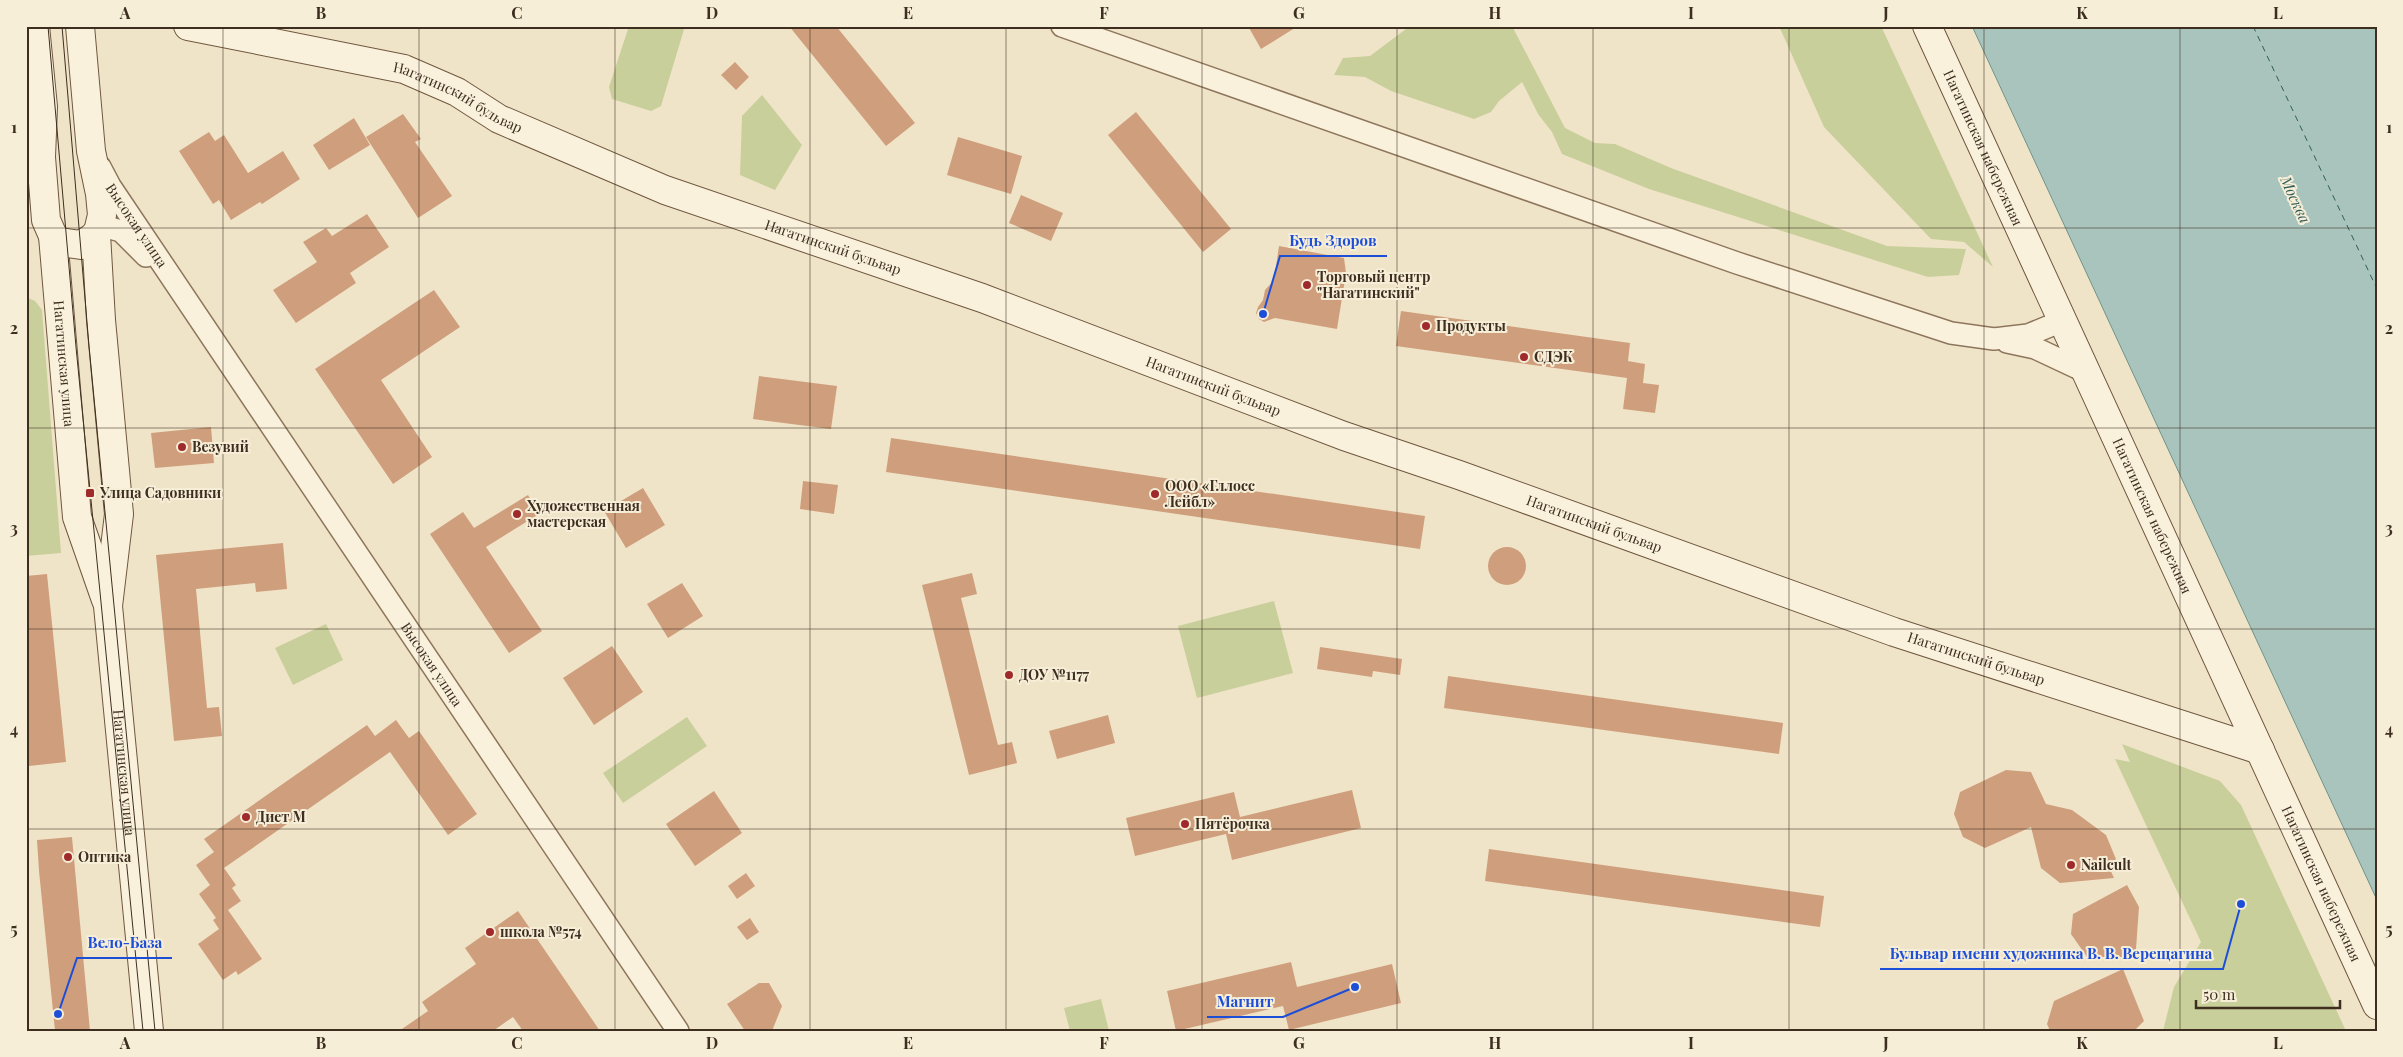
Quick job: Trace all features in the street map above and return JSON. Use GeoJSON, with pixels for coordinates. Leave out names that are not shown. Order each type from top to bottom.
{"type":"FeatureCollection","features":[{"type":"Feature","properties":{"kind":"street","name":"Нагатинская улица"},"geometry":{"type":"LineString","coordinates":[[36,26],[43,107],[41,158],[42,220],[77,517],[108,606]]}},
{"type":"Feature","properties":{"kind":"street","name":"Нагатинская улица"},"geometry":{"type":"LineString","coordinates":[[80,26],[91,151],[100,194],[101,224],[97,233],[101,320],[119,514],[108,606],[149,1031]]}},
{"type":"Feature","properties":{"kind":"street","name":"Нагатинский бульвар"},"geometry":{"type":"LineString","coordinates":[[188,26],[404,68],[457,92],[499,119],[665,190],[982,298],[1344,436],[1459,475],[1894,632],[2189,727],[2212,725],[2243,710]]}},
{"type":"Feature","properties":{"kind":"street"},"geometry":{"type":"LineString","coordinates":[[1062,26],[1746,266],[1951,333],[1994,339],[2035,348],[2086,372]]}},
{"type":"Feature","properties":{"kind":"street","name":"Нагатинская набережная"},"geometry":{"type":"LineString","coordinates":[[1927,26],[2377,1005]]}},
{"type":"Feature","properties":{"kind":"street"},"geometry":{"type":"LineString","coordinates":[[26,158],[35,138],[43,107]]}},
{"type":"Feature","properties":{"kind":"street","name":"Высокая улица"},"geometry":{"type":"LineString","coordinates":[[91,151],[110,186],[186,297],[374,582],[678,1031]]}},
{"type":"Feature","properties":{"kind":"street"},"geometry":{"type":"LineString","coordinates":[[42,220],[67,244],[81,245],[97,233]]}},
{"type":"Feature","properties":{"kind":"street","name":"Высокая улица"},"geometry":{"type":"LineString","coordinates":[[97,233],[106,227],[122,231],[186,297]]}},
{"type":"Feature","properties":{"kind":"street"},"geometry":{"type":"LineString","coordinates":[[1994,339],[2028,335],[2062,321]]}},
{"type":"Feature","properties":{"kind":"street"},"geometry":{"type":"LineString","coordinates":[[2189,727],[2260,750]]}},
{"type":"Feature","properties":{"kind":"green space"},"geometry":{"type":"Polygon","coordinates":[[[629,26],[685,26],[661,106],[651,111],[612,99],[609,87],[629,26]]]}},
{"type":"Feature","properties":{"kind":"green space"},"geometry":{"type":"Polygon","coordinates":[[[1410,26],[1512,26],[1565,128],[1595,143],[1615,144],[1671,168],[1887,246],[1966,249],[1959,275],[1928,277],[1649,189],[1562,154],[1552,132],[1538,114],[1522,82],[1499,101],[1491,112],[1474,119],[1391,91],[1365,77],[1334,75],[1343,58],[1370,56],[1410,26]]]}},
{"type":"Feature","properties":{"kind":"green space"},"geometry":{"type":"Polygon","coordinates":[[[1779,26],[1881,26],[1993,267],[1964,242],[1931,239],[1824,127],[1779,26]]]}},
{"type":"Feature","properties":{"kind":"green space"},"geometry":{"type":"Polygon","coordinates":[[[762,95],[802,145],[775,190],[740,175],[742,116],[762,95]]]}},
{"type":"Feature","properties":{"kind":"green space"},"geometry":{"type":"Polygon","coordinates":[[[26,297],[35,301],[42,310],[61,553],[26,556],[26,297]]]}},
{"type":"Feature","properties":{"kind":"green space"},"geometry":{"type":"Polygon","coordinates":[[[1274,601],[1293,673],[1197,698],[1178,626],[1274,601]]]}},
{"type":"Feature","properties":{"kind":"green space"},"geometry":{"type":"Polygon","coordinates":[[[326,624],[343,660],[293,685],[275,648],[326,624]]]}},
{"type":"Feature","properties":{"kind":"green space"},"geometry":{"type":"Polygon","coordinates":[[[687,717],[707,746],[623,803],[603,773],[687,717]]]}},
{"type":"Feature","properties":{"kind":"green space"},"geometry":{"type":"Polygon","coordinates":[[[2122,744],[2220,781],[2241,805],[2346,1031],[2163,1031],[2174,987],[2201,942],[2115,759],[2130,762],[2122,744]]]}},
{"type":"Feature","properties":{"kind":"green space"},"geometry":{"type":"Polygon","coordinates":[[[1101,999],[1109,1031],[1070,1031],[1064,1008],[1101,999]]]}},
{"type":"Feature","properties":{"kind":"water","name":"Москва"},"geometry":{"type":"Polygon","coordinates":[[[1972,26],[2377,26],[2377,900],[1972,26]]]}},
{"type":"Feature","properties":{"kind":"building"},"geometry":{"type":"Polygon","coordinates":[[[789,26],[836,26],[915,123],[886,146],[789,26]]]}},
{"type":"Feature","properties":{"kind":"building"},"geometry":{"type":"Polygon","coordinates":[[[1248,26],[1298,26],[1261,49],[1248,26]]]}},
{"type":"Feature","properties":{"kind":"building"},"geometry":{"type":"Polygon","coordinates":[[[735,62],[749,77],[736,90],[721,75],[735,62]]]}},
{"type":"Feature","properties":{"kind":"building"},"geometry":{"type":"Polygon","coordinates":[[[1136,112],[1231,229],[1203,252],[1108,135],[1136,112]]]}},
{"type":"Feature","properties":{"kind":"building"},"geometry":{"type":"Polygon","coordinates":[[[403,114],[421,139],[415,142],[452,196],[418,218],[366,137],[403,114]]]}},
{"type":"Feature","properties":{"kind":"building"},"geometry":{"type":"Polygon","coordinates":[[[354,118],[370,145],[329,170],[313,145],[354,118]]]}},
{"type":"Feature","properties":{"kind":"building"},"geometry":{"type":"Polygon","coordinates":[[[209,132],[215,141],[224,135],[248,173],[283,151],[300,179],[262,204],[260,202],[231,220],[219,200],[213,204],[179,151],[209,132]]]}},
{"type":"Feature","properties":{"kind":"building"},"geometry":{"type":"Polygon","coordinates":[[[958,137],[1022,156],[1011,194],[947,175],[958,137]]]}},
{"type":"Feature","properties":{"kind":"building"},"geometry":{"type":"Polygon","coordinates":[[[1021,195],[1063,213],[1051,241],[1009,223],[1021,195]]]}},
{"type":"Feature","properties":{"kind":"building"},"geometry":{"type":"Polygon","coordinates":[[[367,214],[389,247],[350,273],[356,283],[296,323],[273,290],[317,262],[303,242],[326,228],[332,236],[367,214]]]}},
{"type":"Feature","properties":{"kind":"building","name":"Торговый центр \"Нагатинский\""},"geometry":{"type":"Polygon","coordinates":[[[1279,246],[1344,258],[1346,273],[1337,329],[1275,318],[1264,322],[1259,319],[1256,313],[1263,300],[1265,290],[1274,280],[1279,246]]]}},
{"type":"Feature","properties":{"kind":"building"},"geometry":{"type":"Polygon","coordinates":[[[434,290],[460,327],[381,380],[432,457],[393,484],[315,369],[434,290]]]}},
{"type":"Feature","properties":{"kind":"building"},"geometry":{"type":"Polygon","coordinates":[[[1401,311],[1630,343],[1628,361],[1645,364],[1643,383],[1659,385],[1655,413],[1623,409],[1627,378],[1396,346],[1401,311]]]}},
{"type":"Feature","properties":{"kind":"building"},"geometry":{"type":"Polygon","coordinates":[[[759,376],[837,386],[831,429],[753,419],[759,376]]]}},
{"type":"Feature","properties":{"kind":"building"},"geometry":{"type":"Polygon","coordinates":[[[211,427],[214,463],[155,468],[151,433],[211,427]]]}},
{"type":"Feature","properties":{"kind":"building"},"geometry":{"type":"Polygon","coordinates":[[[891,438],[1425,516],[1420,549],[886,472],[891,438]]]}},
{"type":"Feature","properties":{"kind":"building"},"geometry":{"type":"Polygon","coordinates":[[[803,481],[838,485],[834,514],[800,509],[803,481]]]}},
{"type":"Feature","properties":{"kind":"building"},"geometry":{"type":"Polygon","coordinates":[[[643,488],[665,525],[626,548],[604,511],[643,488]]]}},
{"type":"Feature","properties":{"kind":"building"},"geometry":{"type":"Polygon","coordinates":[[[528,495],[539,514],[486,547],[542,631],[509,653],[430,534],[463,512],[474,528],[528,495]]]}},
{"type":"Feature","properties":{"kind":"building"},"geometry":{"type":"Polygon","coordinates":[[[283,543],[287,589],[256,592],[255,583],[196,589],[207,708],[219,707],[222,736],[174,741],[156,555],[283,543]]]}},
{"type":"Feature","properties":{"kind":"building"},"geometry":{"type":"Polygon","coordinates":[[[1507,547],[1520,553],[1526,566],[1520,579],[1507,585],[1494,579],[1488,566],[1494,553],[1507,547]]]}},
{"type":"Feature","properties":{"kind":"building"},"geometry":{"type":"Polygon","coordinates":[[[972,573],[977,594],[961,598],[998,745],[1012,742],[1017,763],[969,775],[922,585],[972,573]]]}},
{"type":"Feature","properties":{"kind":"building"},"geometry":{"type":"Polygon","coordinates":[[[47,574],[66,762],[29,766],[26,741],[26,576],[47,574]]]}},
{"type":"Feature","properties":{"kind":"building"},"geometry":{"type":"Polygon","coordinates":[[[682,583],[703,616],[668,638],[647,604],[682,583]]]}},
{"type":"Feature","properties":{"kind":"building"},"geometry":{"type":"Polygon","coordinates":[[[612,646],[643,692],[594,725],[563,678],[612,646]]]}},
{"type":"Feature","properties":{"kind":"building"},"geometry":{"type":"Polygon","coordinates":[[[1320,647],[1402,659],[1400,675],[1373,671],[1372,677],[1317,669],[1320,647]]]}},
{"type":"Feature","properties":{"kind":"building"},"geometry":{"type":"Polygon","coordinates":[[[1448,676],[1783,723],[1779,754],[1444,708],[1448,676]]]}},
{"type":"Feature","properties":{"kind":"building"},"geometry":{"type":"Polygon","coordinates":[[[1108,715],[1115,743],[1057,759],[1049,731],[1108,715]]]}},
{"type":"Feature","properties":{"kind":"building"},"geometry":{"type":"Polygon","coordinates":[[[396,720],[409,738],[419,731],[477,814],[448,835],[390,752],[224,868],[236,885],[232,888],[241,901],[228,910],[262,959],[238,975],[236,971],[223,980],[198,944],[219,929],[213,920],[216,918],[199,894],[210,885],[196,865],[214,852],[204,839],[367,725],[375,736],[396,720]]]}},
{"type":"Feature","properties":{"kind":"building"},"geometry":{"type":"Polygon","coordinates":[[[2006,770],[2031,772],[2046,804],[2072,810],[2106,835],[2116,859],[2109,867],[2114,878],[2060,883],[2041,868],[2031,827],[1985,848],[1963,837],[1954,814],[1960,792],[2006,770]]]}},
{"type":"Feature","properties":{"kind":"building"},"geometry":{"type":"Polygon","coordinates":[[[1352,790],[1361,828],[1232,860],[1226,834],[1135,856],[1126,818],[1234,792],[1240,817],[1352,790]]]}},
{"type":"Feature","properties":{"kind":"building"},"geometry":{"type":"Polygon","coordinates":[[[714,791],[742,833],[695,866],[666,824],[714,791]]]}},
{"type":"Feature","properties":{"kind":"building"},"geometry":{"type":"Polygon","coordinates":[[[72,837],[90,1031],[55,1031],[39,871],[37,840],[72,837]]]}},
{"type":"Feature","properties":{"kind":"building"},"geometry":{"type":"Polygon","coordinates":[[[1489,849],[1824,896],[1820,927],[1485,881],[1489,849]]]}},
{"type":"Feature","properties":{"kind":"building"},"geometry":{"type":"Polygon","coordinates":[[[746,873],[755,886],[737,899],[728,886],[746,873]]]}},
{"type":"Feature","properties":{"kind":"building"},"geometry":{"type":"Polygon","coordinates":[[[2127,885],[2139,907],[2136,949],[2132,957],[2087,957],[2071,934],[2073,914],[2127,885]]]}},
{"type":"Feature","properties":{"kind":"building"},"geometry":{"type":"Polygon","coordinates":[[[518,911],[600,1031],[523,1031],[513,1017],[493,1031],[399,1031],[428,1011],[422,1002],[476,964],[465,948],[518,911]]]}},
{"type":"Feature","properties":{"kind":"building"},"geometry":{"type":"Polygon","coordinates":[[[750,918],[759,932],[747,940],[737,927],[750,918]]]}},
{"type":"Feature","properties":{"kind":"building"},"geometry":{"type":"Polygon","coordinates":[[[1291,962],[1297,987],[1392,964],[1401,1003],[1289,1030],[1283,1006],[1176,1031],[1167,991],[1291,962]]]}},
{"type":"Feature","properties":{"kind":"building"},"geometry":{"type":"Polygon","coordinates":[[[2123,969],[2144,1021],[2134,1031],[2050,1031],[2047,1024],[2054,1001],[2123,969]]]}},
{"type":"Feature","properties":{"kind":"building"},"geometry":{"type":"Polygon","coordinates":[[[759,983],[769,983],[782,1006],[772,1031],[745,1031],[727,1004],[759,983]]]}},
{"type":"Feature","properties":{"kind":"ferry route"},"geometry":{"type":"LineString","coordinates":[[2253,26],[2377,289]]}},
{"type":"Feature","properties":{"kind":"tram line"},"geometry":{"type":"LineString","coordinates":[[48,26],[76,347],[143,1031]]}},
{"type":"Feature","properties":{"kind":"tram line"},"geometry":{"type":"LineString","coordinates":[[62,26],[89,346],[155,1031]]}},
{"type":"Feature","properties":{"kind":"place","name":"Торговый центр \"Нагатинский\""},"geometry":{"type":"Point","coordinates":[1307,285]}},
{"type":"Feature","properties":{"kind":"place","name":"Будь Здоров"},"geometry":{"type":"Point","coordinates":[1263,314]}},
{"type":"Feature","properties":{"kind":"place","name":"Продукты"},"geometry":{"type":"Point","coordinates":[1426,326]}},
{"type":"Feature","properties":{"kind":"place","name":"СДЭК"},"geometry":{"type":"Point","coordinates":[1524,357]}},
{"type":"Feature","properties":{"kind":"place","name":"Везувий"},"geometry":{"type":"Point","coordinates":[182,447]}},
{"type":"Feature","properties":{"kind":"place","name":"Улица Садовники"},"geometry":{"type":"Point","coordinates":[90,493]}},
{"type":"Feature","properties":{"kind":"place","name":"ООО «Гллосс Лейбл»"},"geometry":{"type":"Point","coordinates":[1155,494]}},
{"type":"Feature","properties":{"kind":"place","name":"Художественная мастерская"},"geometry":{"type":"Point","coordinates":[517,514]}},
{"type":"Feature","properties":{"kind":"place","name":"ДОУ №1177"},"geometry":{"type":"Point","coordinates":[1009,675]}},
{"type":"Feature","properties":{"kind":"place","name":"Диет М"},"geometry":{"type":"Point","coordinates":[246,817]}},
{"type":"Feature","properties":{"kind":"place","name":"Пятёрочка"},"geometry":{"type":"Point","coordinates":[1185,824]}},
{"type":"Feature","properties":{"kind":"place","name":"Оптика"},"geometry":{"type":"Point","coordinates":[68,857]}},
{"type":"Feature","properties":{"kind":"place","name":"Nailcult"},"geometry":{"type":"Point","coordinates":[2071,865]}},
{"type":"Feature","properties":{"kind":"place","name":"Бульвар имени художника В. В. Верещагина"},"geometry":{"type":"Point","coordinates":[2241,904]}},
{"type":"Feature","properties":{"kind":"place","name":"школа №574"},"geometry":{"type":"Point","coordinates":[490,932]}},
{"type":"Feature","properties":{"kind":"place","name":"Магнит"},"geometry":{"type":"Point","coordinates":[1355,987]}},
{"type":"Feature","properties":{"kind":"place","name":"Вело-База"},"geometry":{"type":"Point","coordinates":[58,1014]}}]}
